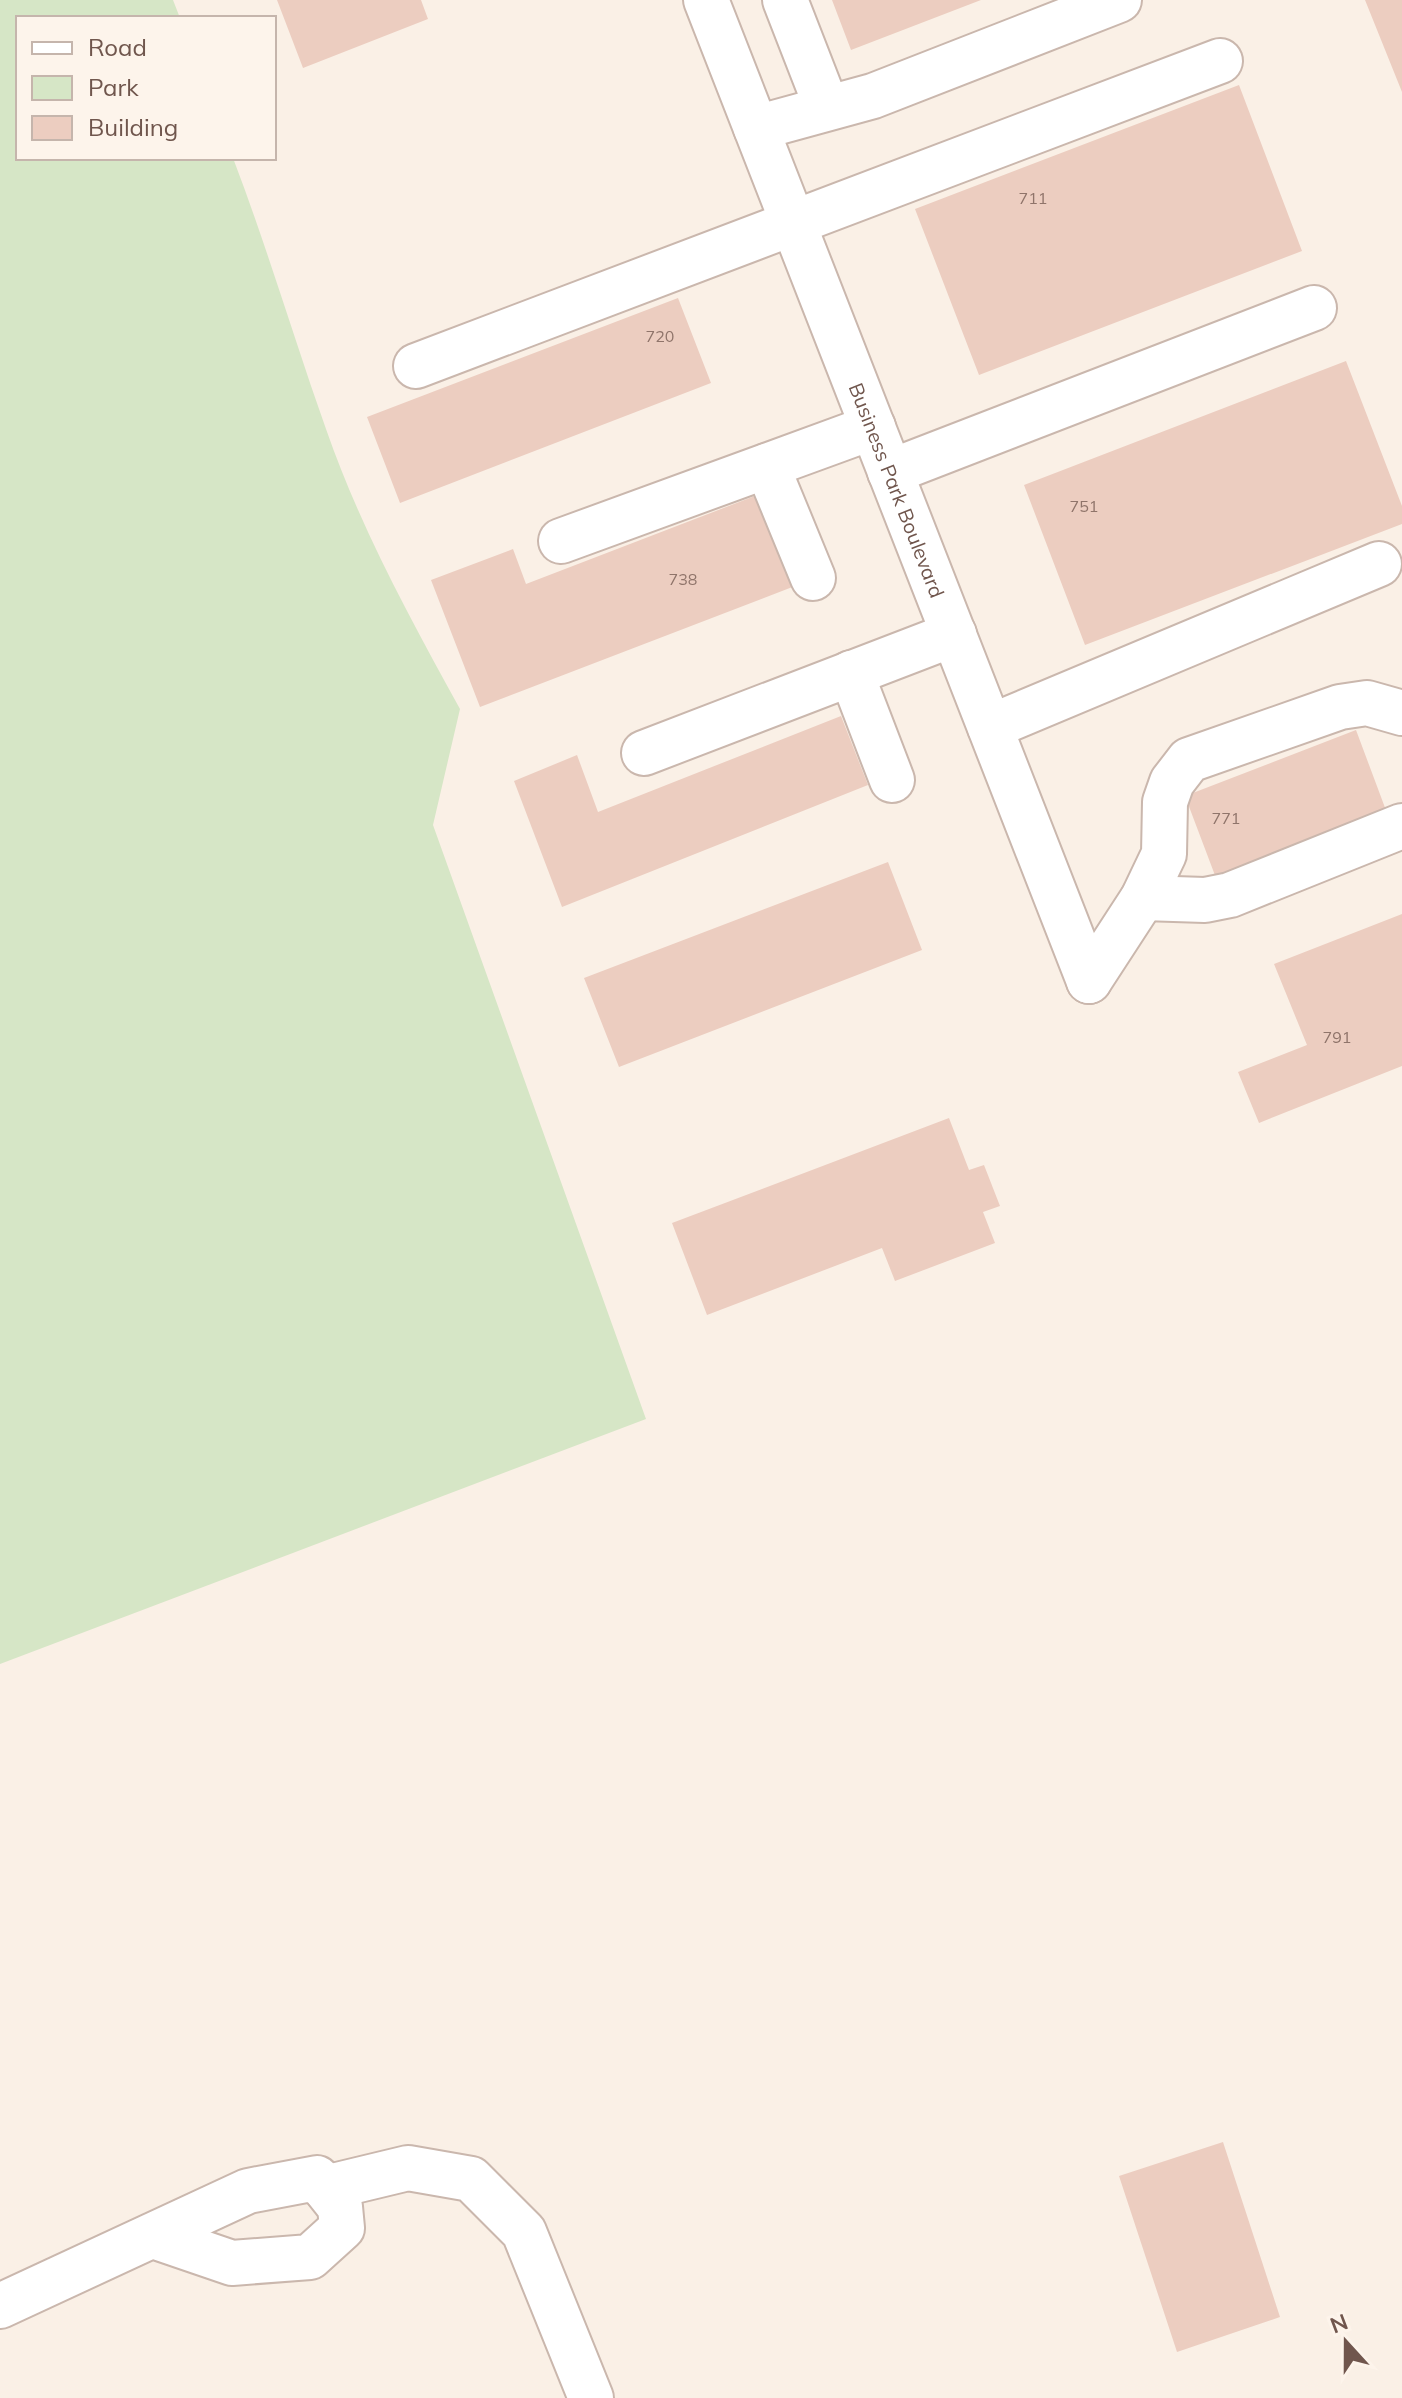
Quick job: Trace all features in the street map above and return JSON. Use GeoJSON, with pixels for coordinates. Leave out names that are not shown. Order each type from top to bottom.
{"type":"FeatureCollection","features":[{"type":"Feature","properties":{"kind":"street","name":"Business Park Boulevard"},"geometry":{"type":"LineString","coordinates":[[706,0],[1089,981],[1143,898]]}},
{"type":"Feature","properties":{"kind":"street"},"geometry":{"type":"LineString","coordinates":[[785,0],[827,108]]}},
{"type":"Feature","properties":{"kind":"street"},"geometry":{"type":"LineString","coordinates":[[756,128],[873,96],[1119,0]]}},
{"type":"Feature","properties":{"kind":"street"},"geometry":{"type":"LineString","coordinates":[[416,366],[1220,61]]}},
{"type":"Feature","properties":{"kind":"street"},"geometry":{"type":"LineString","coordinates":[[890,472],[1314,308]]}},
{"type":"Feature","properties":{"kind":"street"},"geometry":{"type":"LineString","coordinates":[[561,541],[873,427]]}},
{"type":"Feature","properties":{"kind":"street"},"geometry":{"type":"LineString","coordinates":[[767,466],[813,578]]}},
{"type":"Feature","properties":{"kind":"street"},"geometry":{"type":"LineString","coordinates":[[990,727],[1379,564]]}},
{"type":"Feature","properties":{"kind":"street"},"geometry":{"type":"LineString","coordinates":[[644,753],[954,634]]}},
{"type":"Feature","properties":{"kind":"street"},"geometry":{"type":"LineString","coordinates":[[851,673],[892,780]]}},
{"type":"Feature","properties":{"kind":"street"},"geometry":{"type":"LineString","coordinates":[[1402,713],[1367,703],[1340,707],[1189,760],[1172,782],[1165,802],[1164,854],[1143,898],[1205,900],[1230,895],[1402,826]]}},
{"type":"Feature","properties":{"kind":"street"},"geometry":{"type":"LineString","coordinates":[[325,2188],[408,2168],[471,2179],[524,2232],[591,2398]]}},
{"type":"Feature","properties":{"kind":"street"},"geometry":{"type":"LineString","coordinates":[[0,2306],[248,2191],[317,2178],[340,2207],[342,2228],[310,2257],[232,2263],[153,2236]]}},
{"type":"Feature","properties":{"kind":"green space"},"geometry":{"type":"Polygon","coordinates":[[[0,0],[173,0],[179,16],[16,16],[16,160],[234,160],[339,465],[387,572],[460,709],[433,825],[646,1419],[0,1664],[0,0]]]}},
{"type":"Feature","properties":{"kind":"building"},"geometry":{"type":"Polygon","coordinates":[[[277,0],[421,0],[428,19],[303,68],[277,0]]]}},
{"type":"Feature","properties":{"kind":"building"},"geometry":{"type":"Polygon","coordinates":[[[832,0],[981,0],[851,50],[832,0]]]}},
{"type":"Feature","properties":{"kind":"building"},"geometry":{"type":"Polygon","coordinates":[[[1365,0],[1402,0],[1402,92],[1365,0]]]}},
{"type":"Feature","properties":{"kind":"building"},"geometry":{"type":"Polygon","coordinates":[[[1239,85],[1302,251],[979,375],[915,209],[1239,85]]]}},
{"type":"Feature","properties":{"kind":"building"},"geometry":{"type":"Polygon","coordinates":[[[678,298],[711,383],[400,503],[367,417],[678,298]]]}},
{"type":"Feature","properties":{"kind":"building"},"geometry":{"type":"Polygon","coordinates":[[[1346,361],[1402,506],[1402,524],[1085,645],[1024,485],[1346,361]]]}},
{"type":"Feature","properties":{"kind":"building"},"geometry":{"type":"Polygon","coordinates":[[[760,494],[795,586],[480,707],[431,580],[513,549],[526,584],[760,494]]]}},
{"type":"Feature","properties":{"kind":"building"},"geometry":{"type":"Polygon","coordinates":[[[841,716],[868,785],[562,907],[514,781],[577,755],[598,812],[841,716]]]}},
{"type":"Feature","properties":{"kind":"building"},"geometry":{"type":"Polygon","coordinates":[[[1356,730],[1387,813],[1216,878],[1185,796],[1356,730]]]}},
{"type":"Feature","properties":{"kind":"building"},"geometry":{"type":"Polygon","coordinates":[[[888,862],[922,950],[619,1067],[584,978],[888,862]]]}},
{"type":"Feature","properties":{"kind":"building"},"geometry":{"type":"Polygon","coordinates":[[[1402,914],[1402,1066],[1259,1123],[1238,1072],[1307,1045],[1274,964],[1402,914]]]}},
{"type":"Feature","properties":{"kind":"building"},"geometry":{"type":"Polygon","coordinates":[[[949,1118],[969,1170],[984,1165],[1000,1206],[983,1212],[995,1243],[895,1281],[882,1248],[707,1315],[672,1223],[949,1118]]]}},
{"type":"Feature","properties":{"kind":"building"},"geometry":{"type":"Polygon","coordinates":[[[1223,2142],[1280,2317],[1177,2352],[1119,2176],[1223,2142]]]}}]}
